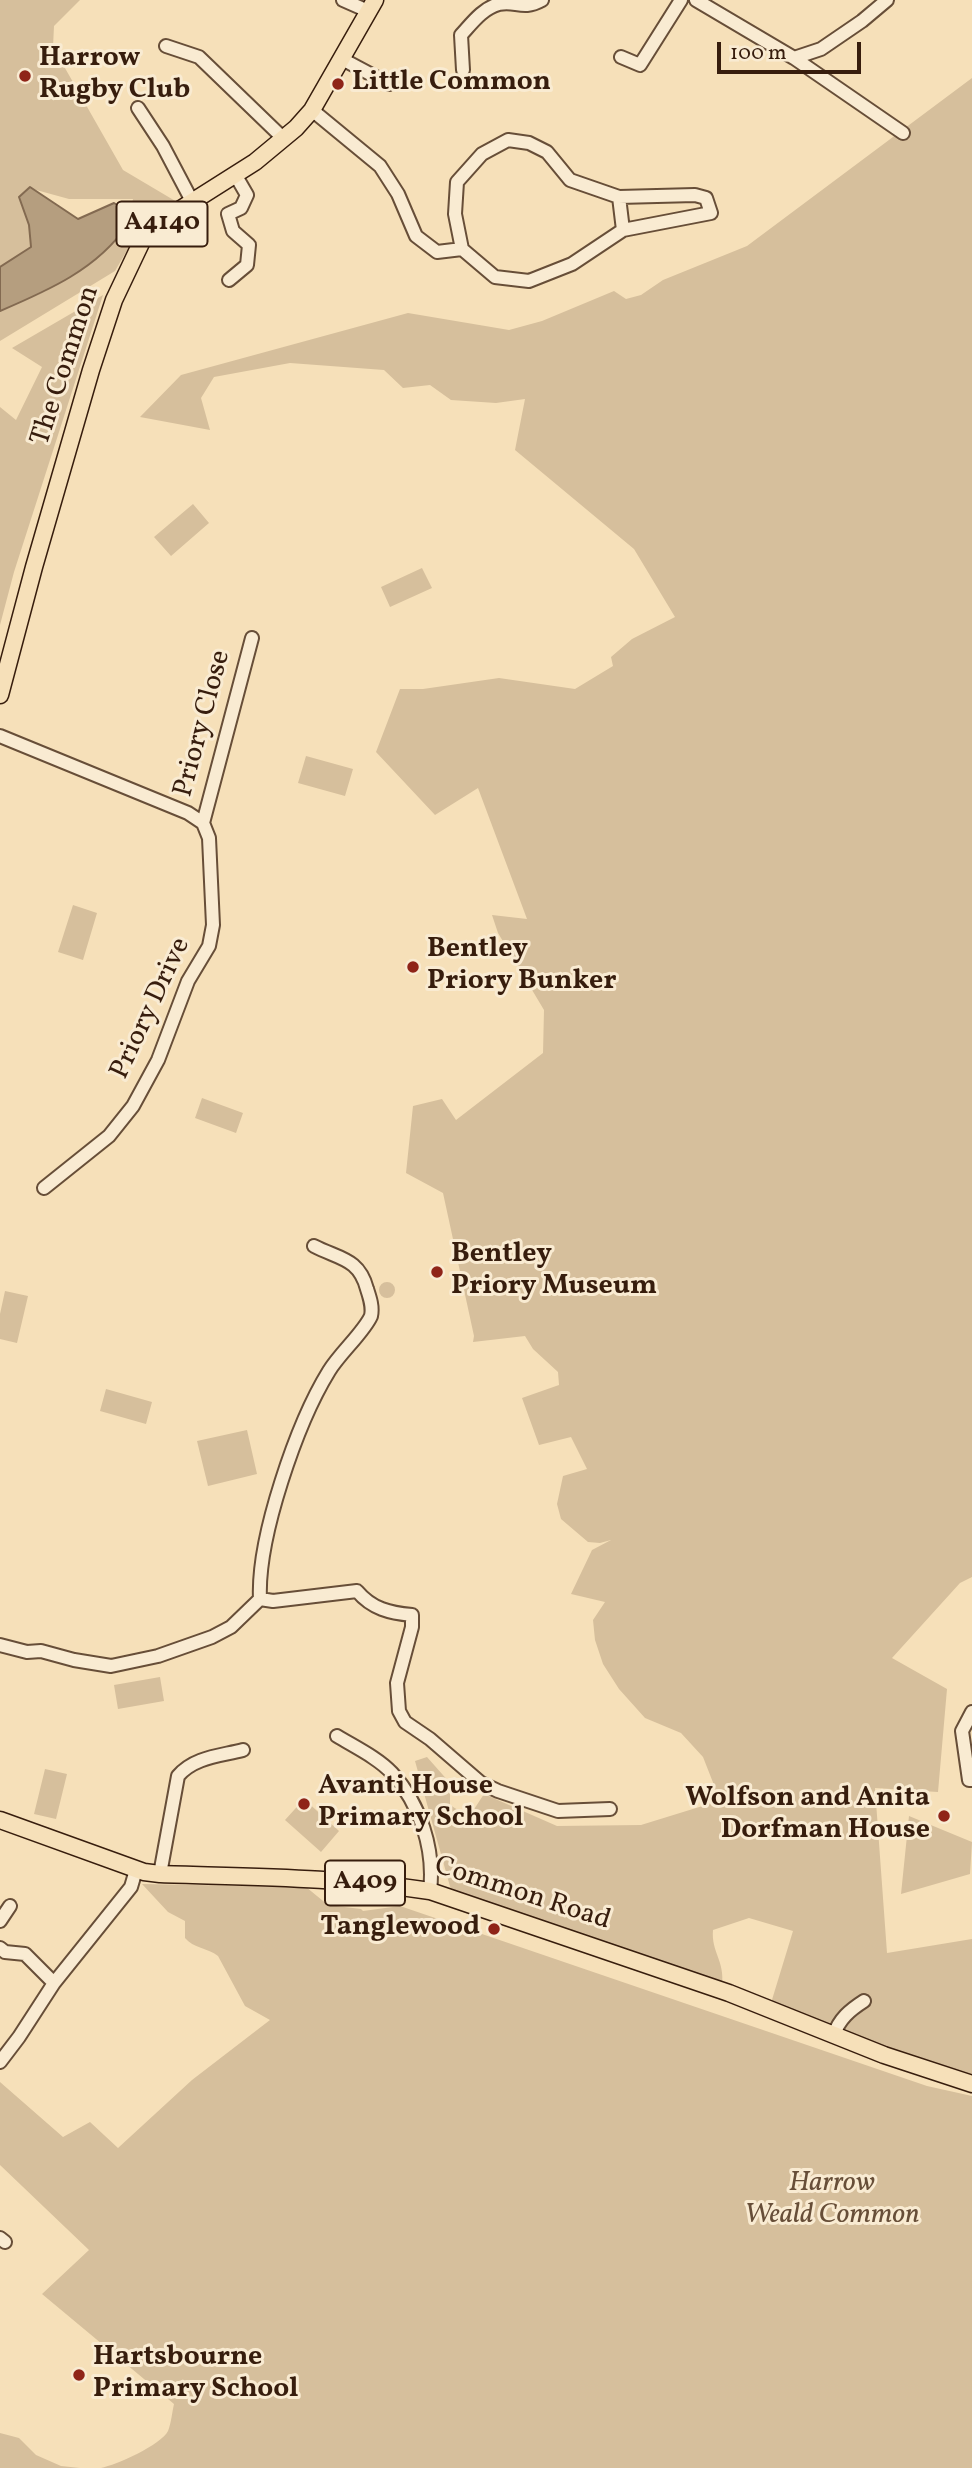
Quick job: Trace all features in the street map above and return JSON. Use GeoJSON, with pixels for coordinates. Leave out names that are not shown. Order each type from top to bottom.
{"type":"FeatureCollection","features":[{"type":"Feature","properties":{"kind":"main road","name":"A4140"},"geometry":{"type":"LineString","coordinates":[[290,134],[312,110],[342,59],[369,4]]}},
{"type":"Feature","properties":{"kind":"main road","name":"The Common"},"geometry":{"type":"LineString","coordinates":[[0,695],[48,517],[114,300],[142,241],[176,212],[236,176],[290,134]]}},
{"type":"Feature","properties":{"kind":"main road","name":"Common Road"},"geometry":{"type":"LineString","coordinates":[[0,1820],[136,1870],[160,1874],[305,1879],[400,1886],[430,1891],[729,1993],[884,2055],[972,2084]]}},
{"type":"Feature","properties":{"kind":"street"},"geometry":{"type":"LineString","coordinates":[[343,0],[369,4]]}},
{"type":"Feature","properties":{"kind":"street"},"geometry":{"type":"LineString","coordinates":[[463,71],[461,35],[482,12],[501,3],[529,6],[542,0]]}},
{"type":"Feature","properties":{"kind":"street"},"geometry":{"type":"LineString","coordinates":[[621,57],[639,65],[681,0]]}},
{"type":"Feature","properties":{"kind":"street"},"geometry":{"type":"LineString","coordinates":[[696,0],[794,58],[903,133]]}},
{"type":"Feature","properties":{"kind":"street"},"geometry":{"type":"LineString","coordinates":[[794,58],[821,49],[887,0]]}},
{"type":"Feature","properties":{"kind":"street"},"geometry":{"type":"LineString","coordinates":[[166,46],[199,57],[290,134]]}},
{"type":"Feature","properties":{"kind":"street"},"geometry":{"type":"LineString","coordinates":[[820,75],[821,49]]}},
{"type":"Feature","properties":{"kind":"street"},"geometry":{"type":"LineString","coordinates":[[342,59],[389,84]]}},
{"type":"Feature","properties":{"kind":"street"},"geometry":{"type":"LineString","coordinates":[[138,108],[163,146],[193,203]]}},
{"type":"Feature","properties":{"kind":"street"},"geometry":{"type":"LineString","coordinates":[[312,110],[380,166],[398,194],[416,236],[437,252],[462,249]]}},
{"type":"Feature","properties":{"kind":"street"},"geometry":{"type":"LineString","coordinates":[[508,140],[529,143],[547,152],[570,180],[619,197],[695,195],[706,198],[711,213],[623,230],[572,264],[529,281],[495,277],[462,249],[455,214],[457,182],[482,154],[508,140]]}},
{"type":"Feature","properties":{"kind":"street"},"geometry":{"type":"LineString","coordinates":[[229,279],[247,265],[249,244],[233,231],[228,214],[242,208],[247,195],[236,176]]}},
{"type":"Feature","properties":{"kind":"street"},"geometry":{"type":"LineString","coordinates":[[619,197],[623,230]]}},
{"type":"Feature","properties":{"kind":"street","name":"Priory Close"},"geometry":{"type":"LineString","coordinates":[[203,822],[252,638]]}},
{"type":"Feature","properties":{"kind":"street"},"geometry":{"type":"LineString","coordinates":[[0,736],[188,813],[203,822]]}},
{"type":"Feature","properties":{"kind":"street","name":"Priory Drive"},"geometry":{"type":"LineString","coordinates":[[44,1188],[109,1136],[129,1112],[158,1060],[188,981],[209,946],[214,925],[209,838],[203,822]]}},
{"type":"Feature","properties":{"kind":"street"},"geometry":{"type":"LineString","coordinates":[[260,1599],[259,1581],[264,1552],[299,1433],[329,1371],[371,1317],[372,1310],[365,1280],[357,1267],[314,1246]]}},
{"type":"Feature","properties":{"kind":"street"},"geometry":{"type":"LineString","coordinates":[[260,1599],[273,1601],[357,1591],[364,1600],[377,1608],[412,1615],[412,1627],[397,1683],[400,1710],[405,1722],[430,1739],[481,1783],[498,1791],[558,1811],[610,1809]]}},
{"type":"Feature","properties":{"kind":"street"},"geometry":{"type":"LineString","coordinates":[[0,1645],[111,1666],[158,1656],[212,1637],[230,1627],[260,1599]]}},
{"type":"Feature","properties":{"kind":"street"},"geometry":{"type":"LineString","coordinates":[[972,1712],[962,1731],[969,1780],[972,1780]]}},
{"type":"Feature","properties":{"kind":"street"},"geometry":{"type":"LineString","coordinates":[[337,1736],[391,1772],[408,1795],[423,1824],[430,1866],[430,1891]]}},
{"type":"Feature","properties":{"kind":"street"},"geometry":{"type":"LineString","coordinates":[[160,1874],[178,1776],[199,1760],[243,1751]]}},
{"type":"Feature","properties":{"kind":"street"},"geometry":{"type":"LineString","coordinates":[[0,2062],[5,2045],[131,1887],[136,1870]]}},
{"type":"Feature","properties":{"kind":"street"},"geometry":{"type":"LineString","coordinates":[[0,1921],[10,1906]]}},
{"type":"Feature","properties":{"kind":"street"},"geometry":{"type":"LineString","coordinates":[[0,1948],[5,1952],[25,1954],[54,1983]]}},
{"type":"Feature","properties":{"kind":"street"},"geometry":{"type":"LineString","coordinates":[[834,2035],[844,2017],[864,2001]]}},
{"type":"Feature","properties":{"kind":"green space"},"geometry":{"type":"Polygon","coordinates":[[[0,0],[80,0],[54,26],[53,47],[123,170],[177,202],[136,235],[115,271],[0,341],[0,311],[46,291],[119,237],[127,225],[133,199],[69,199],[29,188],[19,197],[29,225],[31,247],[0,267],[0,0]]]}},
{"type":"Feature","properties":{"kind":"green space"},"geometry":{"type":"Polygon","coordinates":[[[972,78],[972,1577],[960,1583],[892,1658],[947,1689],[938,1792],[875,1788],[887,1953],[972,1939],[972,2080],[950,2075],[771,2003],[793,1931],[749,1918],[713,1930],[714,1944],[722,1969],[722,1985],[621,1947],[451,1890],[415,1761],[427,1757],[450,1783],[450,1805],[469,1817],[484,1794],[557,1826],[641,1825],[709,1804],[714,1785],[703,1757],[681,1733],[645,1718],[619,1689],[603,1664],[595,1640],[593,1620],[605,1602],[571,1594],[592,1550],[611,1540],[588,1542],[561,1519],[557,1504],[563,1476],[587,1469],[571,1437],[539,1445],[522,1398],[559,1385],[558,1372],[533,1349],[525,1336],[473,1342],[474,1336],[443,1193],[406,1173],[413,1106],[442,1099],[456,1120],[543,1053],[544,1010],[498,933],[492,915],[527,919],[478,788],[435,815],[376,752],[400,689],[423,689],[499,678],[575,689],[613,666],[611,657],[632,639],[675,617],[634,549],[515,450],[525,399],[496,403],[451,400],[430,385],[403,388],[384,370],[290,363],[214,377],[201,398],[210,430],[140,417],[181,375],[408,313],[509,330],[542,321],[614,291],[626,299],[641,295],[663,280],[747,246],[972,78]]]}},
{"type":"Feature","properties":{"kind":"green space"},"geometry":{"type":"Polygon","coordinates":[[[103,295],[14,572],[0,625],[0,407],[16,420],[42,367],[12,348],[103,295]]]}},
{"type":"Feature","properties":{"kind":"green space"},"geometry":{"type":"Polygon","coordinates":[[[193,504],[209,523],[171,556],[154,537],[193,504]]]}},
{"type":"Feature","properties":{"kind":"green space"},"geometry":{"type":"Polygon","coordinates":[[[422,568],[432,588],[390,607],[381,587],[422,568]]]}},
{"type":"Feature","properties":{"kind":"green space"},"geometry":{"type":"Polygon","coordinates":[[[306,756],[353,769],[345,796],[298,783],[306,756]]]}},
{"type":"Feature","properties":{"kind":"green space"},"geometry":{"type":"Polygon","coordinates":[[[73,905],[97,913],[83,960],[58,952],[73,905]]]}},
{"type":"Feature","properties":{"kind":"green space"},"geometry":{"type":"Polygon","coordinates":[[[202,1098],[243,1113],[236,1133],[195,1118],[202,1098]]]}},
{"type":"Feature","properties":{"kind":"green space"},"geometry":{"type":"Polygon","coordinates":[[[387,1282],[393,1284],[393,1296],[387,1298],[381,1296],[379,1290],[381,1284],[387,1282]]]}},
{"type":"Feature","properties":{"kind":"green space"},"geometry":{"type":"Polygon","coordinates":[[[5,1291],[28,1296],[17,1343],[0,1339],[0,1314],[5,1291]]]}},
{"type":"Feature","properties":{"kind":"green space"},"geometry":{"type":"Polygon","coordinates":[[[106,1389],[152,1402],[146,1424],[100,1411],[106,1389]]]}},
{"type":"Feature","properties":{"kind":"green space"},"geometry":{"type":"Polygon","coordinates":[[[247,1430],[257,1474],[208,1486],[197,1441],[247,1430]]]}},
{"type":"Feature","properties":{"kind":"green space"},"geometry":{"type":"Polygon","coordinates":[[[160,1677],[164,1701],[118,1709],[114,1685],[160,1677]]]}},
{"type":"Feature","properties":{"kind":"green space"},"geometry":{"type":"Polygon","coordinates":[[[45,1769],[67,1774],[56,1819],[34,1814],[45,1769]]]}},
{"type":"Feature","properties":{"kind":"green space"},"geometry":{"type":"Polygon","coordinates":[[[304,1799],[339,1831],[321,1852],[285,1820],[304,1799]]]}},
{"type":"Feature","properties":{"kind":"green space"},"geometry":{"type":"Polygon","coordinates":[[[909,1816],[972,1842],[970,1874],[901,1894],[909,1816]]]}},
{"type":"Feature","properties":{"kind":"green space","name":"Harrow Weald Common"},"geometry":{"type":"Polygon","coordinates":[[[142,1884],[306,1887],[328,1905],[363,1911],[400,1906],[927,2086],[972,2096],[972,2468],[101,2468],[138,2454],[164,2436],[169,2428],[174,2404],[42,2294],[89,2250],[0,2165],[0,2082],[63,2137],[90,2122],[118,2148],[192,2080],[270,2020],[245,2006],[218,1956],[188,1941],[185,1938],[185,1921],[168,1912],[142,1884]]]}},
{"type":"Feature","properties":{"kind":"green space"},"geometry":{"type":"Polygon","coordinates":[[[0,2433],[19,2438],[36,2455],[61,2466],[80,2468],[0,2468],[0,2433]]]}},
{"type":"Feature","properties":{"kind":"shaded area"},"geometry":{"type":"Polygon","coordinates":[[[30,187],[78,219],[114,203],[119,206],[127,225],[102,254],[70,277],[0,311],[0,267],[31,247],[29,225],[19,197],[30,187]]]}},
{"type":"Feature","properties":{"kind":"place","name":"Harrow Rugby Club"},"geometry":{"type":"Point","coordinates":[25,76]}},
{"type":"Feature","properties":{"kind":"place","name":"Little Common"},"geometry":{"type":"Point","coordinates":[338,84]}},
{"type":"Feature","properties":{"kind":"place","name":"Bentley Priory Bunker"},"geometry":{"type":"Point","coordinates":[413,967]}},
{"type":"Feature","properties":{"kind":"place","name":"Bentley Priory Museum"},"geometry":{"type":"Point","coordinates":[437,1272]}},
{"type":"Feature","properties":{"kind":"place","name":"Avanti House Primary School"},"geometry":{"type":"Point","coordinates":[304,1804]}},
{"type":"Feature","properties":{"kind":"place","name":"Wolfson and Anita Dorfman House"},"geometry":{"type":"Point","coordinates":[944,1816]}},
{"type":"Feature","properties":{"kind":"place","name":"Tanglewood"},"geometry":{"type":"Point","coordinates":[494,1929]}},
{"type":"Feature","properties":{"kind":"place","name":"Hartsbourne Primary School"},"geometry":{"type":"Point","coordinates":[79,2375]}}]}
